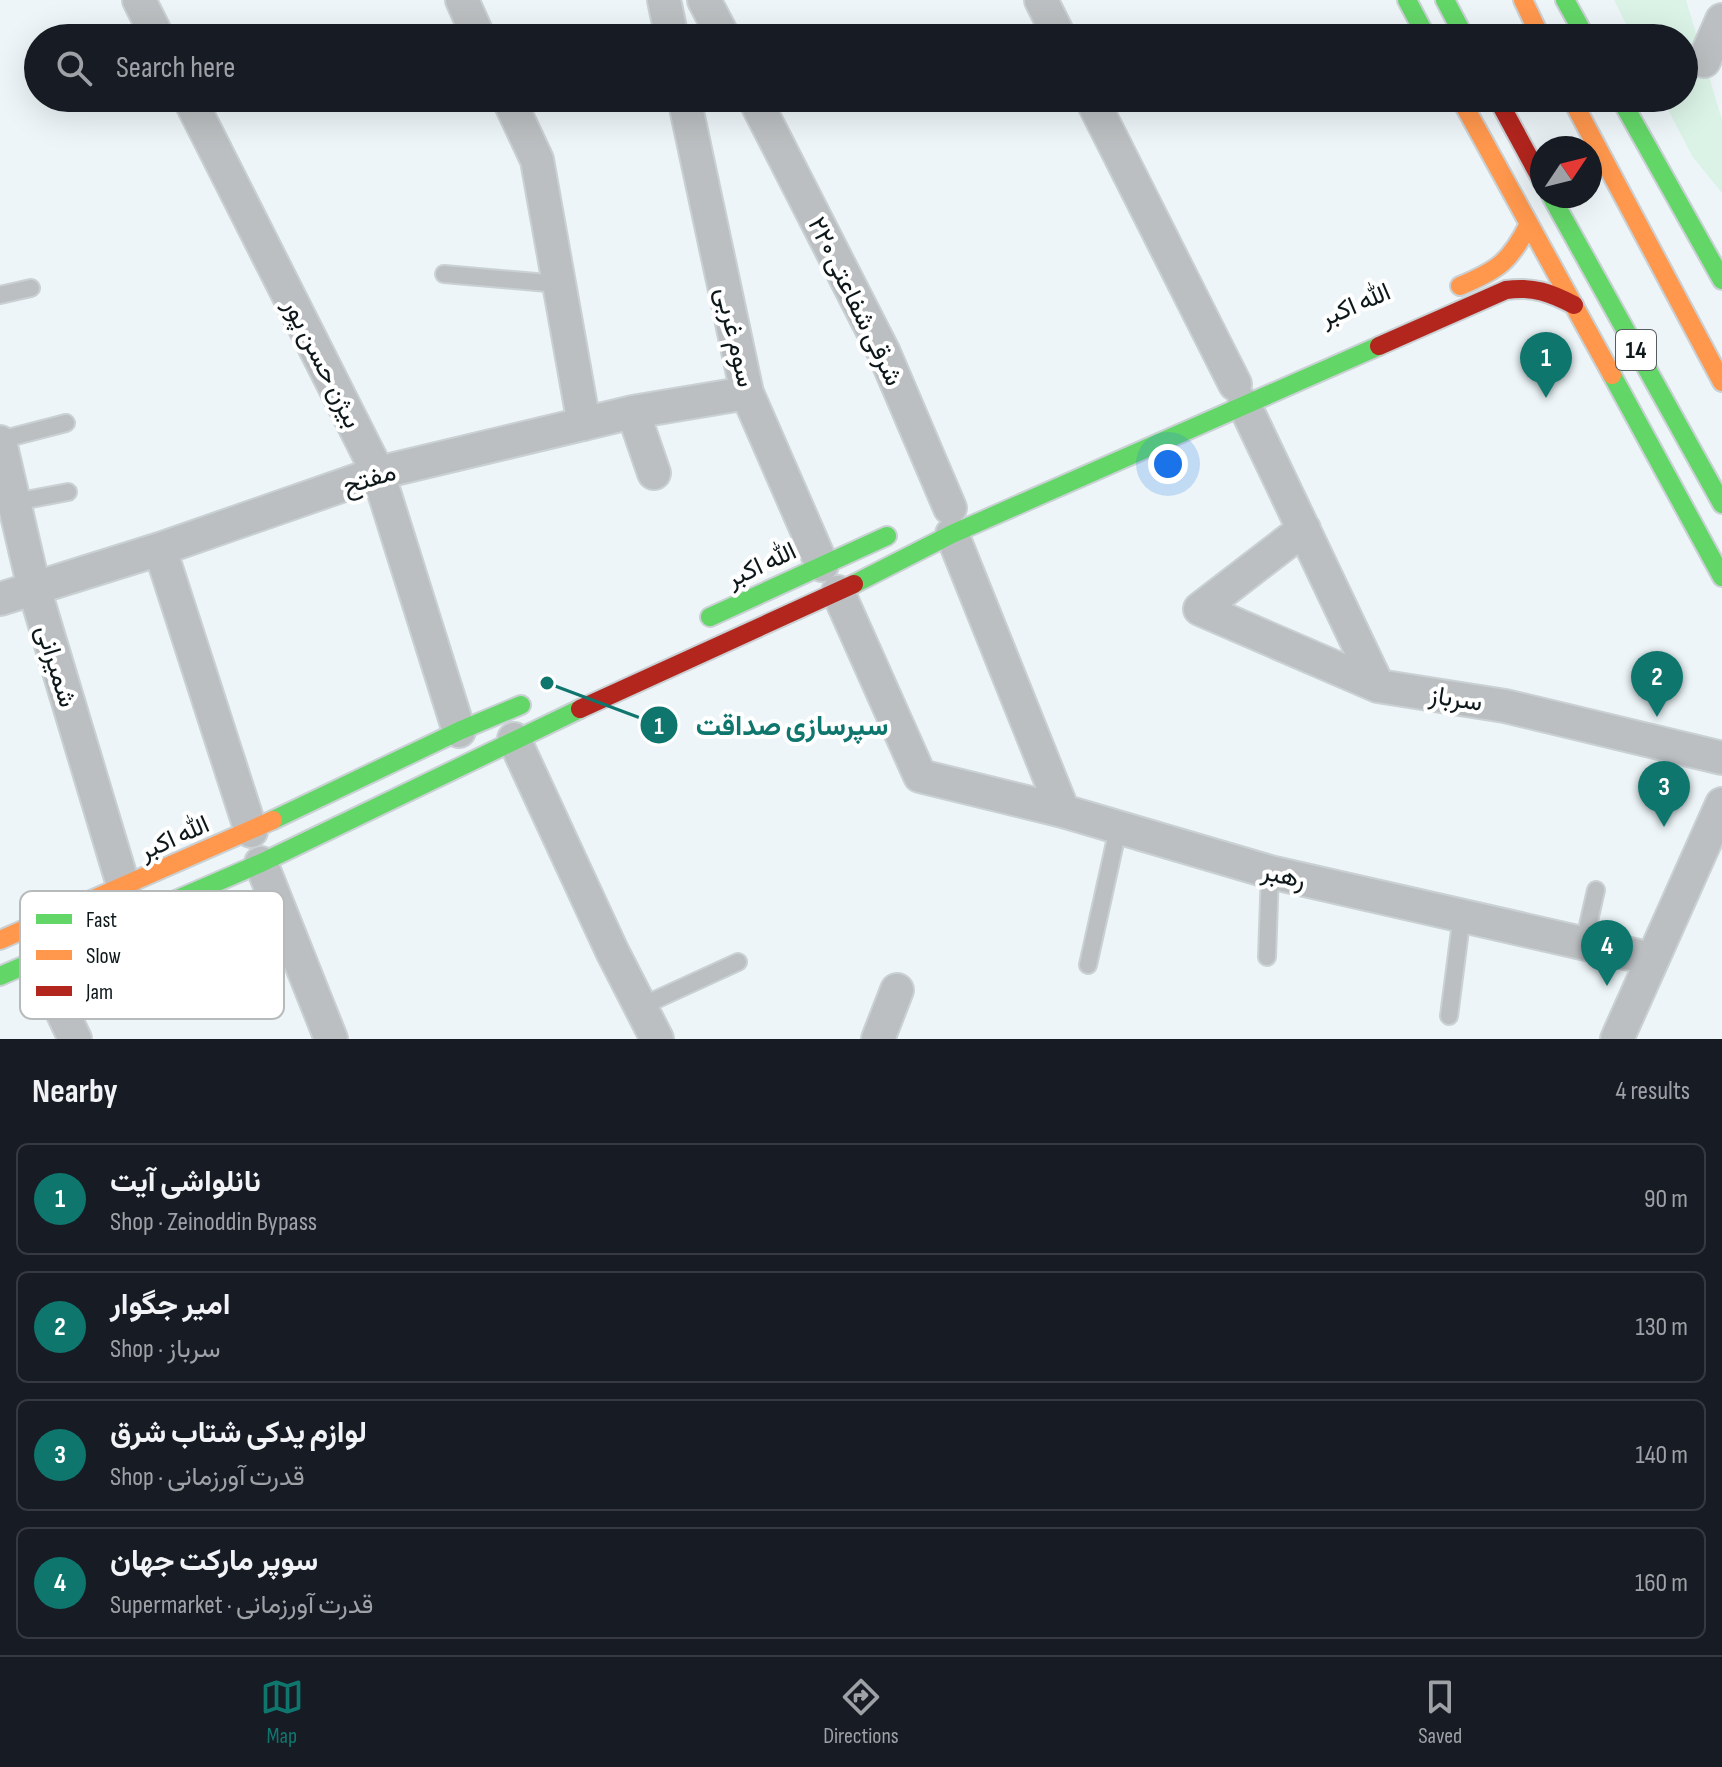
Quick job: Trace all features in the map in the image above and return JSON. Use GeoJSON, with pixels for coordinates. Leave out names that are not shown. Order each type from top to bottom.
{"type":"FeatureCollection","features":[{"type":"Feature","properties":{"kind":"main road"},"geometry":{"type":"LineString","coordinates":[[1407,0],[1420,24]]}},
{"type":"Feature","properties":{"kind":"main road"},"geometry":{"type":"LineString","coordinates":[[1445,0],[1458,24]]}},
{"type":"Feature","properties":{"kind":"main road"},"geometry":{"type":"LineString","coordinates":[[1523,0],[1534,24]]}},
{"type":"Feature","properties":{"kind":"main road"},"geometry":{"type":"LineString","coordinates":[[1565,0],[1578,24]]}},
{"type":"Feature","properties":{"kind":"main road"},"geometry":{"type":"LineString","coordinates":[[1468,112],[1722,577]]}},
{"type":"Feature","properties":{"kind":"main road"},"geometry":{"type":"LineString","coordinates":[[1505,112],[1530,159]]}},
{"type":"Feature","properties":{"kind":"main road","name":"14"},"geometry":{"type":"LineString","coordinates":[[1578,112],[1722,382]]}},
{"type":"Feature","properties":{"kind":"main road"},"geometry":{"type":"LineString","coordinates":[[1628,112],[1722,280]]}},
{"type":"Feature","properties":{"kind":"main road","name":"14"},"geometry":{"type":"LineString","coordinates":[[1558,208],[1722,504]]}},
{"type":"Feature","properties":{"kind":"main road"},"geometry":{"type":"LineString","coordinates":[[1438,296],[1496,271],[1511,259],[1529,224]]}},
{"type":"Feature","properties":{"kind":"main road"},"geometry":{"type":"LineString","coordinates":[[197,891],[261,863],[508,727],[830,578],[951,514],[1237,389],[1506,290],[1525,286],[1540,288],[1574,305]]}},
{"type":"Feature","properties":{"kind":"main road","name":"الله اکبر"},"geometry":{"type":"LineString","coordinates":[[696,623],[830,578],[907,527]]}},
{"type":"Feature","properties":{"kind":"main road","name":"الله اکبر"},"geometry":{"type":"LineString","coordinates":[[117,891],[251,831],[459,731],[508,727],[543,695]]}},
{"type":"Feature","properties":{"kind":"main road"},"geometry":{"type":"LineString","coordinates":[[251,831],[261,863]]}},
{"type":"Feature","properties":{"kind":"main road","name":"الله اکبر"},"geometry":{"type":"LineString","coordinates":[[0,940],[20,932]]}},
{"type":"Feature","properties":{"kind":"main road"},"geometry":{"type":"LineString","coordinates":[[0,976],[20,968]]}},
{"type":"Feature","properties":{"kind":"street"},"geometry":{"type":"LineString","coordinates":[[462,0],[473,24]]}},
{"type":"Feature","properties":{"kind":"street"},"geometry":{"type":"LineString","coordinates":[[664,0],[669,24]]}},
{"type":"Feature","properties":{"kind":"street"},"geometry":{"type":"LineString","coordinates":[[704,0],[717,24]]}},
{"type":"Feature","properties":{"kind":"street"},"geometry":{"type":"LineString","coordinates":[[1041,0],[1053,24]]}},
{"type":"Feature","properties":{"kind":"street"},"geometry":{"type":"LineString","coordinates":[[143,2],[152,24]]}},
{"type":"Feature","properties":{"kind":"street"},"geometry":{"type":"LineString","coordinates":[[1704,61],[1722,20]]}},
{"type":"Feature","properties":{"kind":"street","name":"بیژن حسن پور"},"geometry":{"type":"LineString","coordinates":[[196,112],[378,473],[459,731]]}},
{"type":"Feature","properties":{"kind":"street"},"geometry":{"type":"LineString","coordinates":[[515,112],[537,160],[584,424]]}},
{"type":"Feature","properties":{"kind":"street","name":"سوم غربی"},"geometry":{"type":"LineString","coordinates":[[687,112],[747,393],[920,776]]}},
{"type":"Feature","properties":{"kind":"street","name":"۲۲۰ شرقی شفاعتی"},"geometry":{"type":"LineString","coordinates":[[761,112],[884,353],[951,514],[1063,811]]}},
{"type":"Feature","properties":{"kind":"street"},"geometry":{"type":"LineString","coordinates":[[1098,112],[1237,389],[1378,686]]}},
{"type":"Feature","properties":{"kind":"street","name":"مفتح"},"geometry":{"type":"LineString","coordinates":[[0,599],[160,549],[378,473],[633,412],[747,393]]}},
{"type":"Feature","properties":{"kind":"street"},"geometry":{"type":"LineString","coordinates":[[633,412],[654,473]]}},
{"type":"Feature","properties":{"kind":"street","name":"شمیرانی"},"geometry":{"type":"LineString","coordinates":[[0,441],[34,588],[124,888]]}},
{"type":"Feature","properties":{"kind":"street","name":"سرباز"},"geometry":{"type":"LineString","coordinates":[[1304,529],[1200,609],[1378,686],[1505,706],[1722,758]]}},
{"type":"Feature","properties":{"kind":"street"},"geometry":{"type":"LineString","coordinates":[[160,549],[251,831]]}},
{"type":"Feature","properties":{"kind":"street"},"geometry":{"type":"LineString","coordinates":[[508,727],[606,940],[657,1039]]}},
{"type":"Feature","properties":{"kind":"street","name":"رهبر"},"geometry":{"type":"LineString","coordinates":[[920,776],[1063,811],[1270,872],[1652,959]]}},
{"type":"Feature","properties":{"kind":"street"},"geometry":{"type":"LineString","coordinates":[[1617,1039],[1722,804]]}},
{"type":"Feature","properties":{"kind":"street"},"geometry":{"type":"LineString","coordinates":[[261,863],[272,891]]}},
{"type":"Feature","properties":{"kind":"street"},"geometry":{"type":"LineString","coordinates":[[284,921],[331,1039]]}},
{"type":"Feature","properties":{"kind":"street"},"geometry":{"type":"LineString","coordinates":[[878,1039],[897,990]]}},
{"type":"Feature","properties":{"kind":"street"},"geometry":{"type":"LineString","coordinates":[[66,1019],[75,1039]]}},
{"type":"Feature","properties":{"kind":"lane"},"geometry":{"type":"LineString","coordinates":[[444,274],[559,284]]}},
{"type":"Feature","properties":{"kind":"lane"},"geometry":{"type":"LineString","coordinates":[[0,295],[31,288]]}},
{"type":"Feature","properties":{"kind":"lane"},"geometry":{"type":"LineString","coordinates":[[0,441],[66,423]]}},
{"type":"Feature","properties":{"kind":"lane"},"geometry":{"type":"LineString","coordinates":[[15,502],[68,492]]}},
{"type":"Feature","properties":{"kind":"lane"},"geometry":{"type":"LineString","coordinates":[[1088,965],[1118,829]]}},
{"type":"Feature","properties":{"kind":"lane"},"geometry":{"type":"LineString","coordinates":[[1267,957],[1270,872]]}},
{"type":"Feature","properties":{"kind":"lane"},"geometry":{"type":"LineString","coordinates":[[1584,943],[1596,890]]}},
{"type":"Feature","properties":{"kind":"lane"},"geometry":{"type":"LineString","coordinates":[[1449,1016],[1462,915]]}},
{"type":"Feature","properties":{"kind":"lane"},"geometry":{"type":"LineString","coordinates":[[642,1006],[738,962]]}},
{"type":"Feature","properties":{"kind":"green space"},"geometry":{"type":"Polygon","coordinates":[[[1614,0],[1686,0],[1693,24],[1626,24],[1614,0]]]}},
{"type":"Feature","properties":{"kind":"green space"},"geometry":{"type":"Polygon","coordinates":[[[1698,40],[1722,120],[1722,193],[1692,156],[1669,112],[1698,112],[1698,40]]]}},
{"type":"Feature","properties":{"kind":"traffic: fast"},"geometry":{"type":"LineString","coordinates":[[1407,0],[1420,24]]}},
{"type":"Feature","properties":{"kind":"traffic: fast"},"geometry":{"type":"LineString","coordinates":[[1445,0],[1458,24]]}},
{"type":"Feature","properties":{"kind":"traffic: fast"},"geometry":{"type":"LineString","coordinates":[[1565,0],[1578,24]]}},
{"type":"Feature","properties":{"kind":"traffic: fast"},"geometry":{"type":"LineString","coordinates":[[1628,112],[1722,280]]}},
{"type":"Feature","properties":{"kind":"traffic: fast"},"geometry":{"type":"LineString","coordinates":[[1558,208],[1722,504]]}},
{"type":"Feature","properties":{"kind":"traffic: fast"},"geometry":{"type":"LineString","coordinates":[[854,584],[952,534],[1379,346]]}},
{"type":"Feature","properties":{"kind":"traffic: fast"},"geometry":{"type":"LineString","coordinates":[[1612,375],[1722,577]]}},
{"type":"Feature","properties":{"kind":"traffic: fast"},"geometry":{"type":"LineString","coordinates":[[710,617],[887,536]]}},
{"type":"Feature","properties":{"kind":"traffic: fast"},"geometry":{"type":"LineString","coordinates":[[273,820],[459,731],[521,705]]}},
{"type":"Feature","properties":{"kind":"traffic: fast"},"geometry":{"type":"LineString","coordinates":[[196,891],[261,863],[580,709]]}},
{"type":"Feature","properties":{"kind":"traffic: fast"},"geometry":{"type":"LineString","coordinates":[[0,976],[20,967]]}},
{"type":"Feature","properties":{"kind":"traffic: slow"},"geometry":{"type":"LineString","coordinates":[[1523,0],[1534,24]]}},
{"type":"Feature","properties":{"kind":"traffic: slow"},"geometry":{"type":"LineString","coordinates":[[1468,112],[1612,375]]}},
{"type":"Feature","properties":{"kind":"traffic: slow"},"geometry":{"type":"LineString","coordinates":[[1578,112],[1722,382]]}},
{"type":"Feature","properties":{"kind":"traffic: slow"},"geometry":{"type":"LineString","coordinates":[[1460,286],[1502,263],[1516,247],[1529,224]]}},
{"type":"Feature","properties":{"kind":"traffic: slow"},"geometry":{"type":"LineString","coordinates":[[111,891],[273,820]]}},
{"type":"Feature","properties":{"kind":"traffic: slow"},"geometry":{"type":"LineString","coordinates":[[0,940],[20,931]]}},
{"type":"Feature","properties":{"kind":"traffic: jam"},"geometry":{"type":"LineString","coordinates":[[1505,112],[1530,159]]}},
{"type":"Feature","properties":{"kind":"traffic: jam"},"geometry":{"type":"LineString","coordinates":[[1379,346],[1506,290],[1542,292],[1574,305]]}},
{"type":"Feature","properties":{"kind":"traffic: jam"},"geometry":{"type":"LineString","coordinates":[[580,709],[854,584]]}},
{"type":"Feature","properties":{"kind":"place","name":"نانلواشی آیت"},"geometry":{"type":"Point","coordinates":[1546,398]}},
{"type":"Feature","properties":{"kind":"place","name":"سپرسازی صداقت"},"geometry":{"type":"Point","coordinates":[547,683]}},
{"type":"Feature","properties":{"kind":"place","name":"امیر جگوار"},"geometry":{"type":"Point","coordinates":[1657,717]}},
{"type":"Feature","properties":{"kind":"place","name":"لوازم یدکی شتاب شرق"},"geometry":{"type":"Point","coordinates":[1664,827]}},
{"type":"Feature","properties":{"kind":"place","name":"سوپر مارکت جهان"},"geometry":{"type":"Point","coordinates":[1607,986]}}]}
